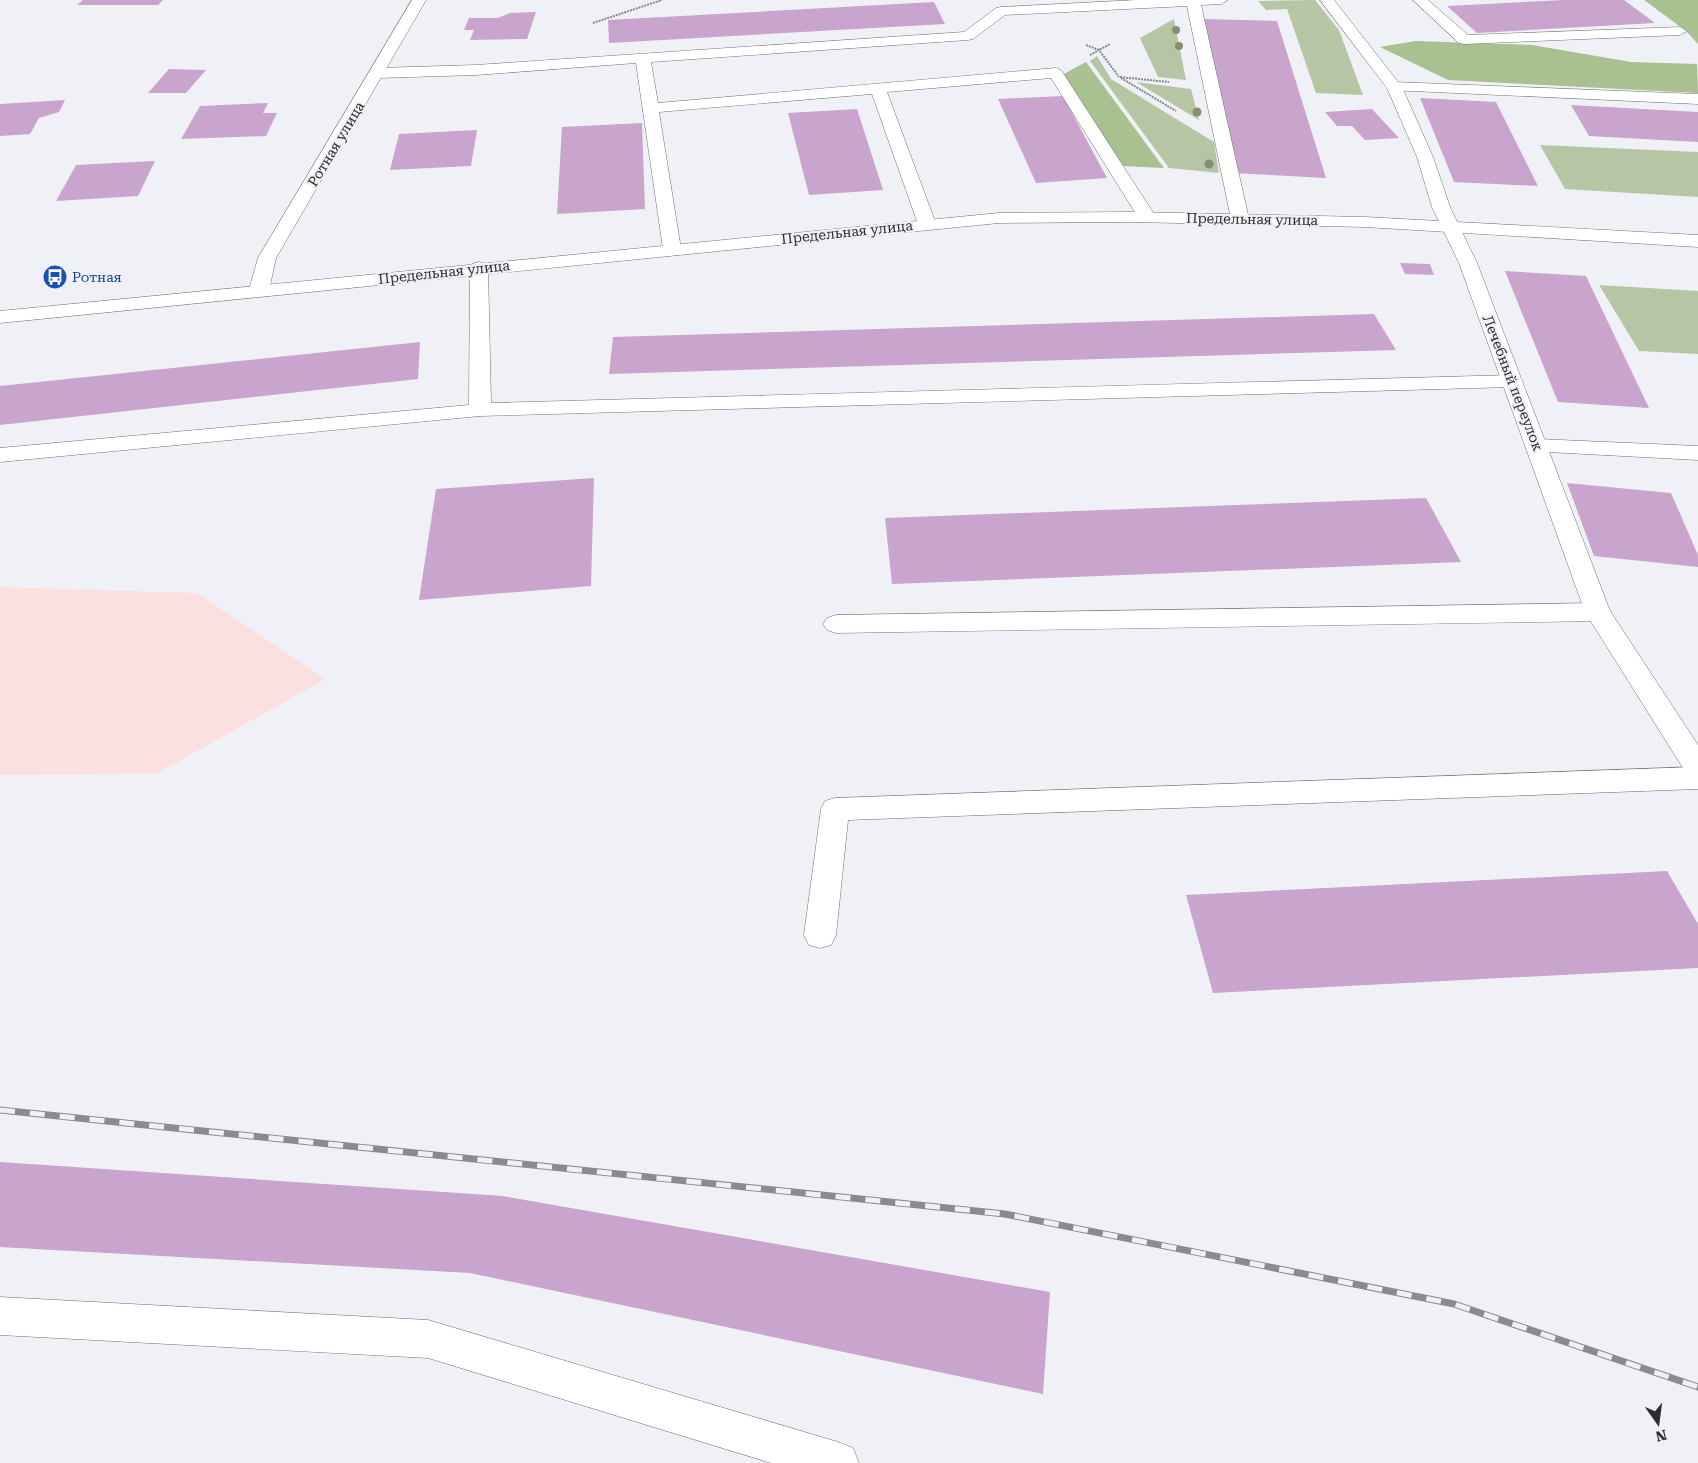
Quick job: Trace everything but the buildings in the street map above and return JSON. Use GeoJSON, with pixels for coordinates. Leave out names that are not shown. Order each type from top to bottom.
{"type":"FeatureCollection","features":[{"type":"Feature","properties":{"kind":"street","name":"Ротная улица"},"geometry":{"type":"LineString","coordinates":[[259,290],[267,258],[378,73],[419,0]]}},
{"type":"Feature","properties":{"kind":"street"},"geometry":{"type":"LineString","coordinates":[[378,73],[476,70],[968,36],[1000,12],[1221,0]]}},
{"type":"Feature","properties":{"kind":"street","name":"Лечебный переулок"},"geometry":{"type":"LineString","coordinates":[[1327,0],[1394,87],[1425,157],[1441,207],[1468,263],[1598,612],[1698,768]]}},
{"type":"Feature","properties":{"kind":"street"},"geometry":{"type":"LineString","coordinates":[[1420,0],[1464,40],[1680,31]]}},
{"type":"Feature","properties":{"kind":"street"},"geometry":{"type":"LineString","coordinates":[[1193,2],[1240,219]]}},
{"type":"Feature","properties":{"kind":"street"},"geometry":{"type":"LineString","coordinates":[[643,58],[672,249]]}},
{"type":"Feature","properties":{"kind":"street"},"geometry":{"type":"LineString","coordinates":[[651,108],[1056,73],[1147,217]]}},
{"type":"Feature","properties":{"kind":"street"},"geometry":{"type":"LineString","coordinates":[[1394,87],[1698,99]]}},
{"type":"Feature","properties":{"kind":"street"},"geometry":{"type":"LineString","coordinates":[[878,88],[927,224]]}},
{"type":"Feature","properties":{"kind":"street","name":"Предельная улица"},"geometry":{"type":"LineString","coordinates":[[0,317],[479,268],[999,218],[1147,217],[1240,219],[1450,226],[1698,241]]}},
{"type":"Feature","properties":{"kind":"street"},"geometry":{"type":"LineString","coordinates":[[479,268],[480,410]]}},
{"type":"Feature","properties":{"kind":"street"},"geometry":{"type":"LineString","coordinates":[[0,455],[480,410],[1513,381]]}},
{"type":"Feature","properties":{"kind":"street"},"geometry":{"type":"LineString","coordinates":[[1537,446],[1698,453]]}},
{"type":"Feature","properties":{"kind":"street"},"geometry":{"type":"LineString","coordinates":[[836,624],[1598,612]]}},
{"type":"Feature","properties":{"kind":"street"},"geometry":{"type":"LineString","coordinates":[[820,935],[835,810],[1698,778]]}},
{"type":"Feature","properties":{"kind":"street"},"geometry":{"type":"LineString","coordinates":[[0,1316],[428,1339],[838,1463]]}},
{"type":"Feature","properties":{"kind":"path"},"geometry":{"type":"LineString","coordinates":[[1099,50],[1119,77],[1223,140]]}},
{"type":"Feature","properties":{"kind":"path"},"geometry":{"type":"LineString","coordinates":[[1119,77],[1212,87]]}},
{"type":"Feature","properties":{"kind":"shaded area"},"geometry":{"type":"Polygon","coordinates":[[[0,587],[197,593],[326,679],[156,774],[0,775],[0,587]]]}},
{"type":"Feature","properties":{"kind":"green space"},"geometry":{"type":"Polygon","coordinates":[[[1315,0],[1339,30],[1363,95],[1316,93],[1287,9],[1266,10],[1258,1],[1315,0]]]}},
{"type":"Feature","properties":{"kind":"green space"},"geometry":{"type":"Polygon","coordinates":[[[1644,0],[1698,0],[1698,44],[1686,31],[1644,0]]]}},
{"type":"Feature","properties":{"kind":"green space"},"geometry":{"type":"Polygon","coordinates":[[[1174,19],[1186,80],[1158,77],[1140,38],[1174,19]]]}},
{"type":"Feature","properties":{"kind":"green space"},"geometry":{"type":"Polygon","coordinates":[[[1416,41],[1532,45],[1631,62],[1697,64],[1698,93],[1448,80],[1380,47],[1416,41]]]}},
{"type":"Feature","properties":{"kind":"green space"},"geometry":{"type":"Polygon","coordinates":[[[1097,56],[1111,79],[1214,142],[1219,173],[1169,168],[1090,61],[1097,56]]]}},
{"type":"Feature","properties":{"kind":"green space"},"geometry":{"type":"Polygon","coordinates":[[[1086,62],[1164,168],[1122,166],[1062,75],[1086,62]]]}},
{"type":"Feature","properties":{"kind":"green space"},"geometry":{"type":"Polygon","coordinates":[[[1136,82],[1191,89],[1199,120],[1136,82]]]}},
{"type":"Feature","properties":{"kind":"green space"},"geometry":{"type":"Polygon","coordinates":[[[1540,145],[1698,152],[1698,197],[1565,189],[1540,145]]]}},
{"type":"Feature","properties":{"kind":"green space"},"geometry":{"type":"Polygon","coordinates":[[[1599,285],[1698,291],[1698,354],[1639,351],[1599,285]]]}},
{"type":"Feature","properties":{"kind":"railway"},"geometry":{"type":"LineString","coordinates":[[0,1110],[1005,1214],[1454,1304],[1698,1387]]}},
{"type":"Feature","properties":{"kind":"place","name":"Ротная"},"geometry":{"type":"Point","coordinates":[55,277]}}]}
